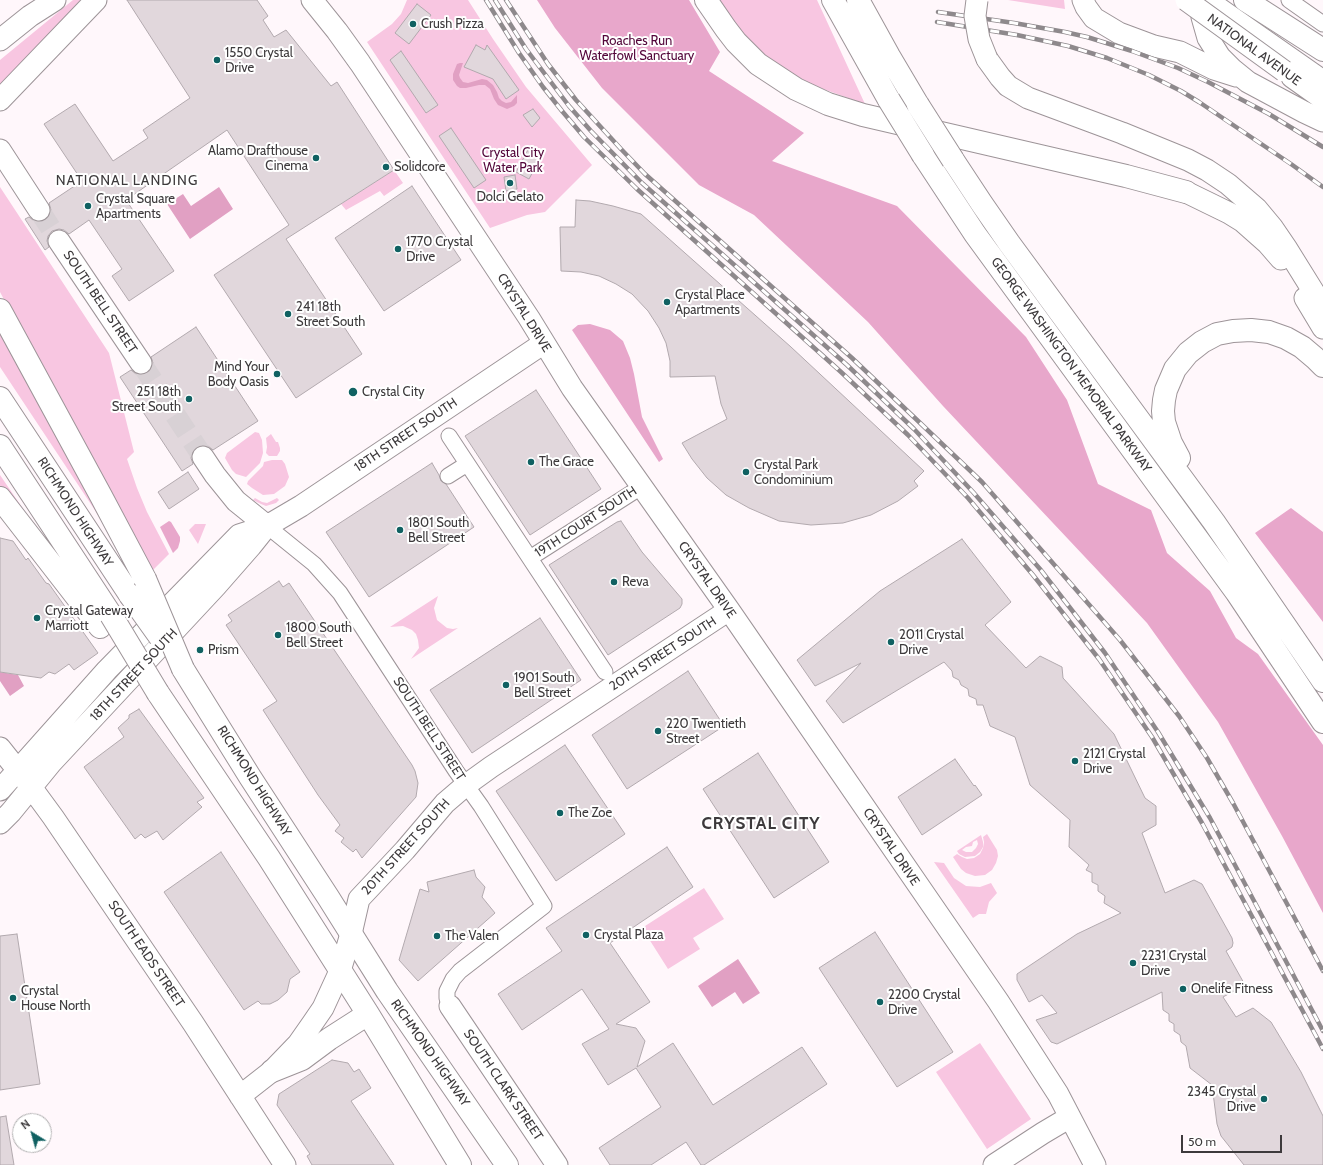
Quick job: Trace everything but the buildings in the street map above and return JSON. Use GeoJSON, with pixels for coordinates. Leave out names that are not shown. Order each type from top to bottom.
{"type":"FeatureCollection","features":[{"type":"Feature","properties":{"kind":"highway"},"geometry":{"type":"LineString","coordinates":[[706,0],[736,42],[758,64],[796,89],[828,104],[863,114],[1149,181],[1186,192]]}},
{"type":"Feature","properties":{"kind":"highway","name":"GEORGE WASHINGTON MEMORIAL PARKWAY"},"geometry":{"type":"LineString","coordinates":[[833,0],[888,100],[976,234],[1237,593],[1323,722]]}},
{"type":"Feature","properties":{"kind":"highway","name":"GEORGE WASHINGTON MEMORIAL PARKWAY"},"geometry":{"type":"LineString","coordinates":[[858,0],[918,105],[982,204],[1214,522],[1323,681]]}},
{"type":"Feature","properties":{"kind":"highway"},"geometry":{"type":"LineString","coordinates":[[1245,13],[1323,50]]}},
{"type":"Feature","properties":{"kind":"highway"},"geometry":{"type":"LineString","coordinates":[[0,310],[98,489],[145,579],[183,669]]}},
{"type":"Feature","properties":{"kind":"highway"},"geometry":{"type":"LineString","coordinates":[[1214,522],[1170,443],[1164,422],[1163,411],[1166,390],[1175,369],[1181,360],[1202,342],[1217,334],[1252,330],[1277,334],[1295,343],[1323,366]]}},
{"type":"Feature","properties":{"kind":"highway","name":"RICHMOND HIGHWAY"},"geometry":{"type":"LineString","coordinates":[[0,398],[130,596],[183,669],[250,777],[387,991],[507,1165]]}},
{"type":"Feature","properties":{"kind":"highway","name":"RICHMOND HIGHWAY"},"geometry":{"type":"LineString","coordinates":[[0,446],[106,621]]}},
{"type":"Feature","properties":{"kind":"highway"},"geometry":{"type":"LineString","coordinates":[[0,498],[106,621],[158,693],[269,858],[368,1014],[460,1165]]}},
{"type":"Feature","properties":{"kind":"highway"},"geometry":{"type":"LineString","coordinates":[[272,1071],[302,1059],[329,1039],[368,1014]]}},
{"type":"Feature","properties":{"kind":"street"},"geometry":{"type":"LineString","coordinates":[[30,16],[45,0]]}},
{"type":"Feature","properties":{"kind":"street"},"geometry":{"type":"LineString","coordinates":[[0,40],[30,16],[54,0]]}},
{"type":"Feature","properties":{"kind":"street"},"geometry":{"type":"LineString","coordinates":[[0,100],[96,0]]}},
{"type":"Feature","properties":{"kind":"street","name":"CRYSTAL DRIVE"},"geometry":{"type":"LineString","coordinates":[[312,0],[337,30],[360,63],[482,246],[572,388],[729,610],[998,1001],[1058,1094],[1092,1164]]}},
{"type":"Feature","properties":{"kind":"street"},"geometry":{"type":"LineString","coordinates":[[977,0],[975,16],[978,39],[987,60],[1008,86],[1028,98],[1176,154],[1198,164],[1222,180],[1265,217],[1323,307]]}},
{"type":"Feature","properties":{"kind":"street"},"geometry":{"type":"LineString","coordinates":[[1083,0],[1094,18],[1119,33],[1148,44],[1180,52],[1214,69],[1242,79],[1323,121]]}},
{"type":"Feature","properties":{"kind":"street","name":"NATIONAL AVENUE"},"geometry":{"type":"LineString","coordinates":[[1186,0],[1323,99]]}},
{"type":"Feature","properties":{"kind":"street"},"geometry":{"type":"LineString","coordinates":[[1201,0],[1202,17],[1208,38],[1220,57],[1242,79]]}},
{"type":"Feature","properties":{"kind":"street"},"geometry":{"type":"LineString","coordinates":[[1207,0],[1245,13],[1323,81]]}},
{"type":"Feature","properties":{"kind":"street"},"geometry":{"type":"LineString","coordinates":[[1225,0],[1323,66]]}},
{"type":"Feature","properties":{"kind":"street"},"geometry":{"type":"LineString","coordinates":[[1289,0],[1323,24]]}},
{"type":"Feature","properties":{"kind":"street"},"geometry":{"type":"LineString","coordinates":[[1304,112],[1323,130]]}},
{"type":"Feature","properties":{"kind":"street"},"geometry":{"type":"LineString","coordinates":[[0,150],[39,210]]}},
{"type":"Feature","properties":{"kind":"street"},"geometry":{"type":"LineString","coordinates":[[1186,192],[1229,213],[1268,244],[1286,268],[1323,328]]}},
{"type":"Feature","properties":{"kind":"street","name":"SOUTH BELL STREET"},"geometry":{"type":"LineString","coordinates":[[59,240],[142,363]]}},
{"type":"Feature","properties":{"kind":"street","name":"18TH STREET SOUTH"},"geometry":{"type":"LineString","coordinates":[[0,790],[107,670],[239,535],[267,526],[301,506],[544,343]]}},
{"type":"Feature","properties":{"kind":"street"},"geometry":{"type":"LineString","coordinates":[[449,436],[605,672]]}},
{"type":"Feature","properties":{"kind":"street","name":"SOUTH BELL STREET"},"geometry":{"type":"LineString","coordinates":[[204,457],[215,475],[236,501],[314,564],[340,593],[481,806],[544,906],[460,971],[453,979],[447,991],[447,998],[450,1006]]}},
{"type":"Feature","properties":{"kind":"street"},"geometry":{"type":"LineString","coordinates":[[448,476],[467,464]]}},
{"type":"Feature","properties":{"kind":"street","name":"19TH COURT SOUTH"},"geometry":{"type":"LineString","coordinates":[[530,558],[641,486]]}},
{"type":"Feature","properties":{"kind":"street","name":"18TH STREET SOUTH"},"geometry":{"type":"LineString","coordinates":[[0,823],[11,812],[51,762],[216,586],[267,526]]}},
{"type":"Feature","properties":{"kind":"street","name":"20TH STREET SOUTH"},"geometry":{"type":"LineString","coordinates":[[240,1096],[272,1071],[298,1044],[322,1011],[340,971],[359,899],[405,850],[445,803],[466,785],[729,610]]}},
{"type":"Feature","properties":{"kind":"street","name":"SOUTH EADS STREET"},"geometry":{"type":"LineString","coordinates":[[0,748],[31,787],[193,1023],[285,1165]]}},
{"type":"Feature","properties":{"kind":"street","name":"SOUTH CLARK STREET"},"geometry":{"type":"LineString","coordinates":[[450,1006],[557,1165]]}},
{"type":"Feature","properties":{"kind":"street"},"geometry":{"type":"LineString","coordinates":[[994,1165],[1070,1117]]}},
{"type":"Feature","properties":{"kind":"green space"},"geometry":{"type":"Polygon","coordinates":[[[73,0],[85,0],[0,90],[0,60],[73,0]]]}},
{"type":"Feature","properties":{"kind":"green space","name":"Crystal City Water Park"},"geometry":{"type":"Polygon","coordinates":[[[407,0],[468,0],[526,87],[592,165],[545,212],[527,215],[490,228],[367,42],[392,24],[401,14],[407,0]]]}},
{"type":"Feature","properties":{"kind":"green space","name":"Roaches Run Waterfowl Sanctuary"},"geometry":{"type":"Polygon","coordinates":[[[537,0],[689,0],[720,52],[709,71],[804,133],[772,161],[897,206],[1026,337],[1067,400],[1098,484],[1151,510],[1167,553],[1210,591],[1236,638],[1258,654],[1323,745],[1323,913],[1218,722],[1147,623],[943,406],[868,322],[754,215],[699,185],[602,88],[555,28],[537,0]]]}},
{"type":"Feature","properties":{"kind":"green space"},"geometry":{"type":"Polygon","coordinates":[[[719,0],[817,0],[865,104],[812,85],[775,65],[730,20],[719,0]]]}},
{"type":"Feature","properties":{"kind":"green space"},"geometry":{"type":"Polygon","coordinates":[[[1008,0],[1064,0],[1065,9],[1008,0]]]}},
{"type":"Feature","properties":{"kind":"green space"},"geometry":{"type":"Polygon","coordinates":[[[394,170],[403,183],[384,196],[380,191],[346,210],[341,204],[394,170]]]}},
{"type":"Feature","properties":{"kind":"green space"},"geometry":{"type":"Polygon","coordinates":[[[0,187],[109,353],[134,452],[127,459],[147,512],[169,554],[150,573],[0,292],[0,187]]]}},
{"type":"Feature","properties":{"kind":"green space"},"geometry":{"type":"Polygon","coordinates":[[[590,324],[610,330],[623,341],[630,358],[634,374],[642,417],[663,459],[659,462],[572,330],[578,325],[590,324]]]}},
{"type":"Feature","properties":{"kind":"green space"},"geometry":{"type":"Polygon","coordinates":[[[0,327],[110,533],[0,367],[0,327]]]}},
{"type":"Feature","properties":{"kind":"green space"},"geometry":{"type":"Polygon","coordinates":[[[255,432],[259,433],[262,440],[263,453],[260,463],[246,477],[236,474],[225,458],[227,453],[255,432]]]}},
{"type":"Feature","properties":{"kind":"green space"},"geometry":{"type":"Polygon","coordinates":[[[271,434],[276,442],[278,442],[280,448],[277,456],[269,456],[266,453],[266,438],[271,434]]]}},
{"type":"Feature","properties":{"kind":"green space"},"geometry":{"type":"Polygon","coordinates":[[[282,460],[285,464],[289,477],[285,486],[274,494],[263,495],[247,484],[248,481],[263,466],[264,462],[282,460]]]}},
{"type":"Feature","properties":{"kind":"green space"},"geometry":{"type":"Polygon","coordinates":[[[0,475],[34,525],[0,488],[0,475]]]}},
{"type":"Feature","properties":{"kind":"green space"},"geometry":{"type":"Polygon","coordinates":[[[255,498],[267,503],[277,498],[279,500],[276,503],[266,506],[253,500],[255,498]]]}},
{"type":"Feature","properties":{"kind":"green space"},"geometry":{"type":"Polygon","coordinates":[[[1291,508],[1323,532],[1323,622],[1255,533],[1291,508]]]}},
{"type":"Feature","properties":{"kind":"green space"},"geometry":{"type":"Polygon","coordinates":[[[169,521],[180,537],[178,548],[173,553],[160,527],[169,521]]]}},
{"type":"Feature","properties":{"kind":"green space"},"geometry":{"type":"Polygon","coordinates":[[[195,524],[206,524],[198,544],[189,530],[195,524]]]}},
{"type":"Feature","properties":{"kind":"green space"},"geometry":{"type":"Polygon","coordinates":[[[438,596],[434,608],[437,620],[447,628],[458,628],[411,659],[419,648],[416,634],[412,630],[403,626],[390,627],[438,596]]]}},
{"type":"Feature","properties":{"kind":"green space"},"geometry":{"type":"Polygon","coordinates":[[[987,834],[997,850],[998,856],[996,863],[992,870],[985,875],[975,876],[966,873],[961,869],[953,857],[957,854],[967,859],[974,858],[980,854],[983,848],[983,837],[987,834]]]}},
{"type":"Feature","properties":{"kind":"green space"},"geometry":{"type":"Polygon","coordinates":[[[981,835],[983,847],[975,856],[965,857],[957,851],[981,835]],[[977,840],[973,842],[972,846],[966,847],[962,850],[972,852],[978,844],[977,840]]]}},
{"type":"Feature","properties":{"kind":"green space"},"geometry":{"type":"Polygon","coordinates":[[[934,862],[944,863],[954,878],[966,886],[980,887],[991,883],[997,893],[989,902],[986,914],[979,914],[973,918],[934,862]]]}},
{"type":"Feature","properties":{"kind":"green space"},"geometry":{"type":"Polygon","coordinates":[[[704,888],[724,919],[693,938],[700,949],[668,969],[642,928],[704,888]]]}},
{"type":"Feature","properties":{"kind":"green space"},"geometry":{"type":"Polygon","coordinates":[[[980,1043],[1031,1119],[987,1149],[936,1072],[980,1043]]]}},
{"type":"Feature","properties":{"kind":"shaded area"},"geometry":{"type":"Polygon","coordinates":[[[463,63],[459,75],[463,82],[468,83],[482,79],[487,80],[493,85],[502,101],[506,103],[511,102],[517,95],[517,103],[507,109],[498,105],[490,89],[485,85],[466,88],[460,88],[457,86],[453,80],[453,74],[457,64],[463,63]]]}},
{"type":"Feature","properties":{"kind":"shaded area"},"geometry":{"type":"Polygon","coordinates":[[[219,187],[233,209],[190,239],[167,204],[183,194],[191,206],[219,187]]]}},
{"type":"Feature","properties":{"kind":"shaded area"},"geometry":{"type":"Polygon","coordinates":[[[0,672],[18,675],[24,686],[10,696],[0,681],[0,672]]]}},
{"type":"Feature","properties":{"kind":"shaded area"},"geometry":{"type":"Polygon","coordinates":[[[738,959],[760,993],[743,1004],[735,992],[712,1007],[698,986],[738,959]]]}},
{"type":"Feature","properties":{"kind":"tunnel"},"geometry":{"type":"LineString","coordinates":[[39,210],[59,241]]}},
{"type":"Feature","properties":{"kind":"tunnel"},"geometry":{"type":"LineString","coordinates":[[141,363],[203,457]]}},
{"type":"Feature","properties":{"kind":"railway"},"geometry":{"type":"LineString","coordinates":[[486,0],[519,53],[543,87],[584,137],[637,189],[841,372],[908,435],[968,498],[1033,575],[1099,659],[1152,737],[1202,823],[1323,1049]]}},
{"type":"Feature","properties":{"kind":"railway"},"geometry":{"type":"LineString","coordinates":[[495,0],[526,49],[569,106],[591,131],[642,183],[847,365],[914,429],[973,492],[1040,569],[1105,653],[1158,732],[1210,818],[1323,1031]]}},
{"type":"Feature","properties":{"kind":"railway"},"geometry":{"type":"LineString","coordinates":[[506,0],[548,64],[576,100],[621,149],[645,174],[852,358],[982,482],[1120,640],[1179,716],[1207,758],[1233,803],[1323,971]]}},
{"type":"Feature","properties":{"kind":"railway"},"geometry":{"type":"LineString","coordinates":[[938,12],[1065,32],[1132,51],[1178,68],[1208,82],[1269,114],[1323,147]]}},
{"type":"Feature","properties":{"kind":"railway"},"geometry":{"type":"LineString","coordinates":[[937,22],[1017,35],[1068,46],[1107,58],[1149,75],[1199,102],[1323,187]]}},
{"type":"Feature","properties":{"kind":"place","name":"Crush Pizza"},"geometry":{"type":"Point","coordinates":[413,24]}},
{"type":"Feature","properties":{"kind":"place","name":"1550 Crystal Drive"},"geometry":{"type":"Point","coordinates":[217,60]}},
{"type":"Feature","properties":{"kind":"place","name":"Alamo Drafthouse Cinema"},"geometry":{"type":"Point","coordinates":[316,158]}},
{"type":"Feature","properties":{"kind":"place","name":"Solidcore"},"geometry":{"type":"Point","coordinates":[386,167]}},
{"type":"Feature","properties":{"kind":"place","name":"Dolci Gelato"},"geometry":{"type":"Point","coordinates":[510,183]}},
{"type":"Feature","properties":{"kind":"place","name":"Crystal Square Apartments"},"geometry":{"type":"Point","coordinates":[88,206]}},
{"type":"Feature","properties":{"kind":"place","name":"1770 Crystal Drive"},"geometry":{"type":"Point","coordinates":[398,249]}},
{"type":"Feature","properties":{"kind":"place","name":"Crystal Place Apartments"},"geometry":{"type":"Point","coordinates":[667,302]}},
{"type":"Feature","properties":{"kind":"place","name":"241 18th Street South"},"geometry":{"type":"Point","coordinates":[288,314]}},
{"type":"Feature","properties":{"kind":"place","name":"Mind Your Body Oasis"},"geometry":{"type":"Point","coordinates":[277,374]}},
{"type":"Feature","properties":{"kind":"place","name":"Crystal City"},"geometry":{"type":"Point","coordinates":[353,392]}},
{"type":"Feature","properties":{"kind":"place","name":"251 18th Street South"},"geometry":{"type":"Point","coordinates":[189,399]}},
{"type":"Feature","properties":{"kind":"place","name":"The Grace"},"geometry":{"type":"Point","coordinates":[531,462]}},
{"type":"Feature","properties":{"kind":"place","name":"Crystal Park Condominium"},"geometry":{"type":"Point","coordinates":[746,472]}},
{"type":"Feature","properties":{"kind":"place","name":"1801 South Bell Street"},"geometry":{"type":"Point","coordinates":[400,530]}},
{"type":"Feature","properties":{"kind":"place","name":"Reva"},"geometry":{"type":"Point","coordinates":[614,582]}},
{"type":"Feature","properties":{"kind":"place","name":"Crystal Gateway Marriott"},"geometry":{"type":"Point","coordinates":[37,618]}},
{"type":"Feature","properties":{"kind":"place","name":"1800 South Bell Street"},"geometry":{"type":"Point","coordinates":[278,635]}},
{"type":"Feature","properties":{"kind":"place","name":"2011 Crystal Drive"},"geometry":{"type":"Point","coordinates":[891,642]}},
{"type":"Feature","properties":{"kind":"place","name":"Prism"},"geometry":{"type":"Point","coordinates":[200,650]}},
{"type":"Feature","properties":{"kind":"place","name":"1901 South Bell Street"},"geometry":{"type":"Point","coordinates":[506,685]}},
{"type":"Feature","properties":{"kind":"place","name":"220 Twentieth Street"},"geometry":{"type":"Point","coordinates":[658,731]}},
{"type":"Feature","properties":{"kind":"place","name":"2121 Crystal Drive"},"geometry":{"type":"Point","coordinates":[1075,761]}},
{"type":"Feature","properties":{"kind":"place","name":"The Zoe"},"geometry":{"type":"Point","coordinates":[560,813]}},
{"type":"Feature","properties":{"kind":"place","name":"Crystal Plaza"},"geometry":{"type":"Point","coordinates":[586,935]}},
{"type":"Feature","properties":{"kind":"place","name":"The Valen"},"geometry":{"type":"Point","coordinates":[437,936]}},
{"type":"Feature","properties":{"kind":"place","name":"2231 Crystal Drive"},"geometry":{"type":"Point","coordinates":[1133,963]}},
{"type":"Feature","properties":{"kind":"place","name":"Onelife Fitness"},"geometry":{"type":"Point","coordinates":[1183,989]}},
{"type":"Feature","properties":{"kind":"place","name":"Crystal House North"},"geometry":{"type":"Point","coordinates":[13,998]}},
{"type":"Feature","properties":{"kind":"place","name":"2200 Crystal Drive"},"geometry":{"type":"Point","coordinates":[880,1002]}},
{"type":"Feature","properties":{"kind":"place","name":"2345 Crystal Drive"},"geometry":{"type":"Point","coordinates":[1264,1099]}},
{"type":"Feature","properties":{"kind":"district","name":"NATIONAL LANDING"},"geometry":{"type":"Point","coordinates":[127,181]}},
{"type":"Feature","properties":{"kind":"district","name":"CRYSTAL CITY"},"geometry":{"type":"Point","coordinates":[761,824]}}]}
